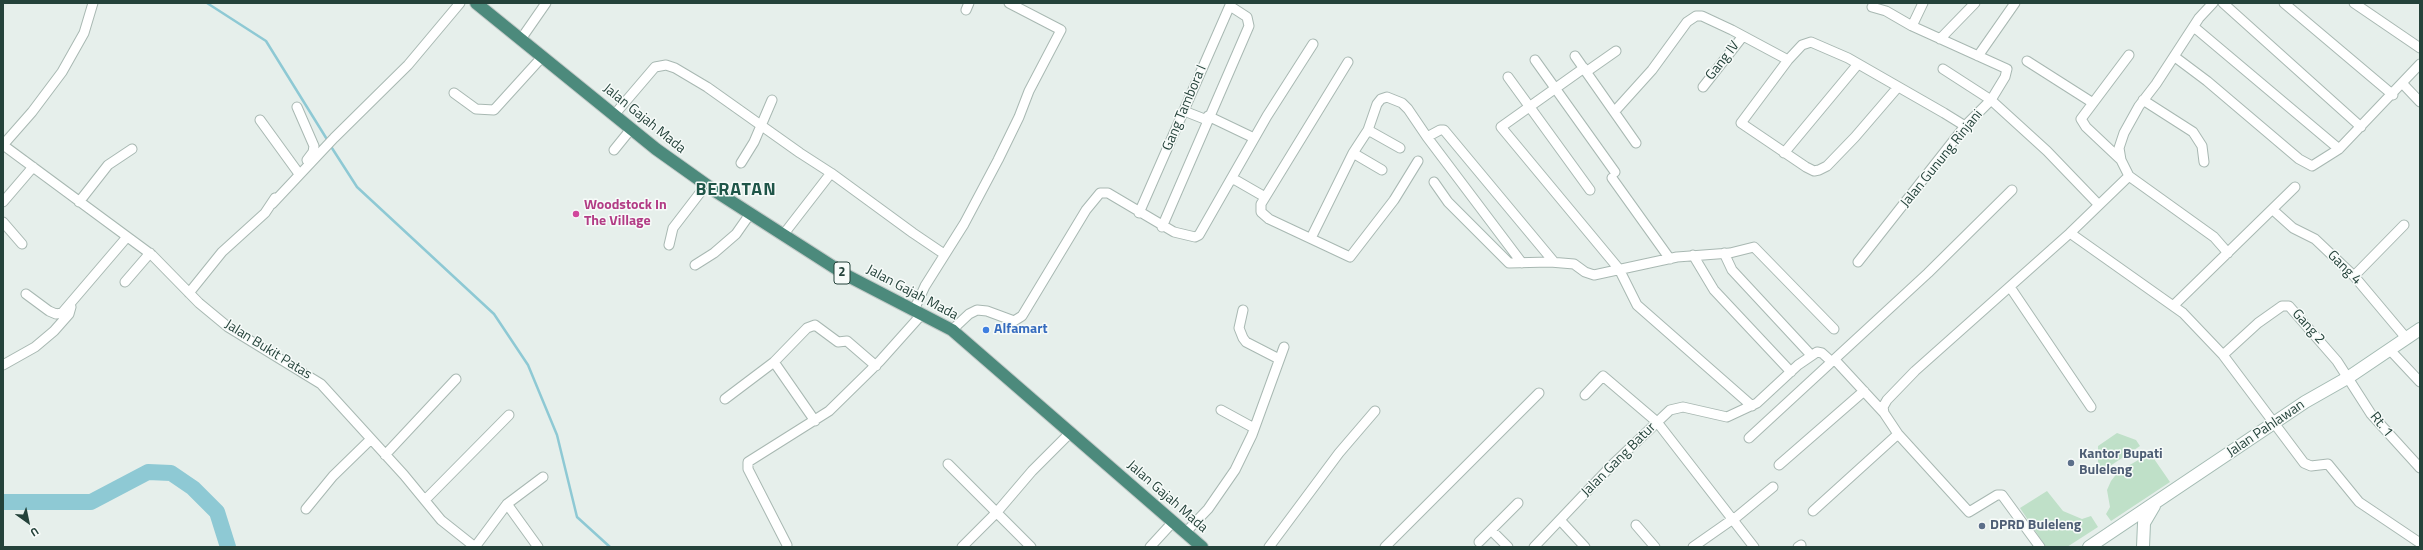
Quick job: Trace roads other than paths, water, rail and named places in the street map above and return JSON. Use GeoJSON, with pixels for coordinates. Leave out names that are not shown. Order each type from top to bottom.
{"type":"FeatureCollection","features":[{"type":"Feature","properties":{"kind":"highway","name":"Jalan Gajah Mada"},"geometry":{"type":"LineString","coordinates":[[476,3],[631,129],[706,185],[846,275],[952,330],[1172,523],[1202,547]]}},
{"type":"Feature","properties":{"kind":"main road","name":"Jalan Pahlawan"},"geometry":{"type":"LineString","coordinates":[[2089,547],[2275,423],[2349,377],[2420,330]]}},
{"type":"Feature","properties":{"kind":"main road"},"geometry":{"type":"LineString","coordinates":[[2143,547],[2144,523],[2149,512],[2160,499]]}},
{"type":"Feature","properties":{"kind":"street"},"geometry":{"type":"LineString","coordinates":[[3,145],[32,112],[62,72],[84,33],[93,3]]}},
{"type":"Feature","properties":{"kind":"street"},"geometry":{"type":"LineString","coordinates":[[189,293],[222,252],[265,214],[272,204],[327,145],[408,65],[460,3]]}},
{"type":"Feature","properties":{"kind":"street"},"geometry":{"type":"LineString","coordinates":[[521,39],[546,3]]}},
{"type":"Feature","properties":{"kind":"street"},"geometry":{"type":"LineString","coordinates":[[787,545],[747,466],[752,459],[829,411],[876,366],[918,312],[944,254],[964,224],[998,160],[1019,117],[1029,91],[1061,30],[1009,3]]}},
{"type":"Feature","properties":{"kind":"street"},"geometry":{"type":"LineString","coordinates":[[1912,26],[1923,3]]}},
{"type":"Feature","properties":{"kind":"street"},"geometry":{"type":"LineString","coordinates":[[1940,39],[1974,3]]}},
{"type":"Feature","properties":{"kind":"street"},"geometry":{"type":"LineString","coordinates":[[1978,56],[2015,3]]}},
{"type":"Feature","properties":{"kind":"street"},"geometry":{"type":"LineString","coordinates":[[2120,160],[2120,140],[2143,100],[2175,57],[2199,18],[2213,3]]}},
{"type":"Feature","properties":{"kind":"street"},"geometry":{"type":"LineString","coordinates":[[2223,3],[2362,127]]}},
{"type":"Feature","properties":{"kind":"street"},"geometry":{"type":"LineString","coordinates":[[2284,3],[2392,95]]}},
{"type":"Feature","properties":{"kind":"street"},"geometry":{"type":"LineString","coordinates":[[2354,3],[2420,48]]}},
{"type":"Feature","properties":{"kind":"street"},"geometry":{"type":"LineString","coordinates":[[1162,227],[1207,118],[1249,26],[1247,17],[1230,5]]}},
{"type":"Feature","properties":{"kind":"street","name":"Gang Tambora I"},"geometry":{"type":"LineString","coordinates":[[1139,213],[1230,5]]}},
{"type":"Feature","properties":{"kind":"street"},"geometry":{"type":"LineString","coordinates":[[1872,7],[1888,7],[1912,26],[2007,69],[2005,77],[1991,100],[2047,151],[2098,204]]}},
{"type":"Feature","properties":{"kind":"street"},"geometry":{"type":"LineString","coordinates":[[1615,112],[1652,70],[1691,19],[1702,16],[1788,60]]}},
{"type":"Feature","properties":{"kind":"street"},"geometry":{"type":"LineString","coordinates":[[2194,28],[2339,149]]}},
{"type":"Feature","properties":{"kind":"street","name":"Gang IV"},"geometry":{"type":"LineString","coordinates":[[1703,87],[1743,36]]}},
{"type":"Feature","properties":{"kind":"street"},"geometry":{"type":"LineString","coordinates":[[1898,87],[1855,137],[1824,168],[1814,171],[1784,153],[1741,123],[1788,60],[1802,45],[1811,42],[1833,50],[1898,87],[1965,126]]}},
{"type":"Feature","properties":{"kind":"street"},"geometry":{"type":"LineString","coordinates":[[952,330],[969,314],[977,310],[987,311],[1011,321],[1022,316],[1098,194],[1108,193],[1162,227],[1184,236],[1199,235],[1254,138],[1313,44]]}},
{"type":"Feature","properties":{"kind":"street"},"geometry":{"type":"LineString","coordinates":[[1616,51],[1555,88],[1501,127],[1619,269],[1637,305],[1752,406],[1811,355],[1817,352],[1822,353],[1833,361],[1864,391],[1884,413],[1898,434],[1969,512],[1997,494],[2002,495],[2040,547]]}},
{"type":"Feature","properties":{"kind":"street"},"geometry":{"type":"LineString","coordinates":[[2129,55],[2082,116],[2082,123],[2120,160],[2129,176],[2214,237],[2228,253]]}},
{"type":"Feature","properties":{"kind":"street"},"geometry":{"type":"LineString","coordinates":[[454,93],[476,109],[494,110],[542,56]]}},
{"type":"Feature","properties":{"kind":"street"},"geometry":{"type":"LineString","coordinates":[[1575,56],[1636,143]]}},
{"type":"Feature","properties":{"kind":"street"},"geometry":{"type":"LineString","coordinates":[[2175,57],[2207,81],[2308,165],[2315,166],[2339,149],[2362,127],[2420,64]]}},
{"type":"Feature","properties":{"kind":"street"},"geometry":{"type":"LineString","coordinates":[[1535,60],[1670,258]]}},
{"type":"Feature","properties":{"kind":"street"},"geometry":{"type":"LineString","coordinates":[[2028,61],[2093,103]]}},
{"type":"Feature","properties":{"kind":"street"},"geometry":{"type":"LineString","coordinates":[[1348,62],[1265,197],[1260,208],[1264,215],[1350,257],[1394,200],[1418,161]]}},
{"type":"Feature","properties":{"kind":"street"},"geometry":{"type":"LineString","coordinates":[[1784,153],[1858,64]]}},
{"type":"Feature","properties":{"kind":"street"},"geometry":{"type":"LineString","coordinates":[[614,115],[652,70],[660,65],[675,68],[697,80],[761,124],[800,153],[831,173],[878,209],[944,254]]}},
{"type":"Feature","properties":{"kind":"street","name":"Jalan Gunung Rinjani"},"geometry":{"type":"LineString","coordinates":[[1858,262],[1965,126],[1991,100],[1943,70]]}},
{"type":"Feature","properties":{"kind":"street"},"geometry":{"type":"LineString","coordinates":[[1508,77],[1590,190]]}},
{"type":"Feature","properties":{"kind":"street"},"geometry":{"type":"LineString","coordinates":[[2402,83],[2420,102]]}},
{"type":"Feature","properties":{"kind":"street"},"geometry":{"type":"LineString","coordinates":[[1312,238],[1353,153],[1368,130],[1377,104],[1381,99],[1386,97],[1402,103],[1408,108],[1427,137],[1522,263]]}},
{"type":"Feature","properties":{"kind":"street"},"geometry":{"type":"LineString","coordinates":[[741,163],[772,100]]}},
{"type":"Feature","properties":{"kind":"street"},"geometry":{"type":"LineString","coordinates":[[2143,100],[2193,132],[2202,146],[2204,162]]}},
{"type":"Feature","properties":{"kind":"street"},"geometry":{"type":"LineString","coordinates":[[272,204],[278,191],[314,148],[297,107]]}},
{"type":"Feature","properties":{"kind":"street"},"geometry":{"type":"LineString","coordinates":[[1184,111],[1207,118],[1254,138]]}},
{"type":"Feature","properties":{"kind":"street"},"geometry":{"type":"LineString","coordinates":[[260,120],[296,171]]}},
{"type":"Feature","properties":{"kind":"street"},"geometry":{"type":"LineString","coordinates":[[614,150],[631,129]]}},
{"type":"Feature","properties":{"kind":"street"},"geometry":{"type":"LineString","coordinates":[[1368,130],[1400,148]]}},
{"type":"Feature","properties":{"kind":"street"},"geometry":{"type":"LineString","coordinates":[[1427,137],[1440,130],[1444,130],[1554,262]]}},
{"type":"Feature","properties":{"kind":"street","name":"Jalan Bukit Patas"},"geometry":{"type":"LineString","coordinates":[[3,145],[150,253],[211,313],[248,341],[285,361],[321,384],[449,528],[475,547]]}},
{"type":"Feature","properties":{"kind":"street"},"geometry":{"type":"LineString","coordinates":[[79,202],[108,165],[132,149]]}},
{"type":"Feature","properties":{"kind":"street"},"geometry":{"type":"LineString","coordinates":[[1353,153],[1382,170]]}},
{"type":"Feature","properties":{"kind":"street"},"geometry":{"type":"LineString","coordinates":[[3,202],[33,167]]}},
{"type":"Feature","properties":{"kind":"street"},"geometry":{"type":"LineString","coordinates":[[783,235],[831,173]]}},
{"type":"Feature","properties":{"kind":"street"},"geometry":{"type":"LineString","coordinates":[[1884,413],[1887,400],[1915,371],[2070,233],[2098,204],[2129,176]]}},
{"type":"Feature","properties":{"kind":"street"},"geometry":{"type":"LineString","coordinates":[[1232,178],[1265,197]]}},
{"type":"Feature","properties":{"kind":"street"},"geometry":{"type":"LineString","coordinates":[[1434,182],[1448,202],[1508,263],[1554,262],[1574,264],[1585,272],[1594,275],[1670,258],[1692,255],[1724,254],[1752,247],[1756,248],[1834,329]]}},
{"type":"Feature","properties":{"kind":"street"},"geometry":{"type":"LineString","coordinates":[[668,244],[673,228],[706,185]]}},
{"type":"Feature","properties":{"kind":"street"},"geometry":{"type":"LineString","coordinates":[[2174,305],[2295,187]]}},
{"type":"Feature","properties":{"kind":"street"},"geometry":{"type":"LineString","coordinates":[[1750,438],[1956,246],[2012,190]]}},
{"type":"Feature","properties":{"kind":"street","name":"Gang 4"},"geometry":{"type":"LineString","coordinates":[[2273,210],[2293,228],[2315,239],[2354,276],[2406,338]]}},
{"type":"Feature","properties":{"kind":"street"},"geometry":{"type":"LineString","coordinates":[[695,265],[714,253],[736,234],[750,214]]}},
{"type":"Feature","properties":{"kind":"street"},"geometry":{"type":"LineString","coordinates":[[3,222],[22,244]]}},
{"type":"Feature","properties":{"kind":"street"},"geometry":{"type":"LineString","coordinates":[[2354,276],[2404,225]]}},
{"type":"Feature","properties":{"kind":"street"},"geometry":{"type":"LineString","coordinates":[[2070,233],[2138,282],[2174,305],[2223,355],[2304,463],[2311,466],[2328,464],[2359,502],[2420,543]]}},
{"type":"Feature","properties":{"kind":"street"},"geometry":{"type":"LineString","coordinates":[[26,294],[56,314],[62,313],[128,236]]}},
{"type":"Feature","properties":{"kind":"street"},"geometry":{"type":"LineString","coordinates":[[125,282],[150,253]]}},
{"type":"Feature","properties":{"kind":"street"},"geometry":{"type":"LineString","coordinates":[[1724,254],[1732,270],[1811,355]]}},
{"type":"Feature","properties":{"kind":"street"},"geometry":{"type":"LineString","coordinates":[[1692,255],[1719,296],[1791,372]]}},
{"type":"Feature","properties":{"kind":"street"},"geometry":{"type":"LineString","coordinates":[[2010,287],[2091,407]]}},
{"type":"Feature","properties":{"kind":"street"},"geometry":{"type":"LineString","coordinates":[[3,365],[35,346],[54,331],[69,314],[71,304]]}},
{"type":"Feature","properties":{"kind":"street","name":"Gang 2"},"geometry":{"type":"LineString","coordinates":[[2223,355],[2258,323],[2286,304],[2300,316],[2349,377]]}},
{"type":"Feature","properties":{"kind":"street"},"geometry":{"type":"LineString","coordinates":[[1243,310],[1239,328],[1243,338],[1246,342],[1279,359]]}},
{"type":"Feature","properties":{"kind":"street"},"geometry":{"type":"LineString","coordinates":[[725,399],[774,362],[807,328],[815,325],[838,342],[847,341],[876,366]]}},
{"type":"Feature","properties":{"kind":"street"},"geometry":{"type":"LineString","coordinates":[[1185,534],[1208,509],[1227,483],[1246,449],[1284,347]]}},
{"type":"Feature","properties":{"kind":"street"},"geometry":{"type":"LineString","coordinates":[[2390,350],[2420,382]]}},
{"type":"Feature","properties":{"kind":"street"},"geometry":{"type":"LineString","coordinates":[[774,362],[814,421]]}},
{"type":"Feature","properties":{"kind":"street"},"geometry":{"type":"LineString","coordinates":[[1584,395],[1603,376],[1657,422],[1754,547]]}},
{"type":"Feature","properties":{"kind":"street","name":"Rt. 1"},"geometry":{"type":"LineString","coordinates":[[2349,377],[2371,414],[2420,468]]}},
{"type":"Feature","properties":{"kind":"street"},"geometry":{"type":"LineString","coordinates":[[385,455],[456,379]]}},
{"type":"Feature","properties":{"kind":"street"},"geometry":{"type":"LineString","coordinates":[[1779,465],[1864,391]]}},
{"type":"Feature","properties":{"kind":"street"},"geometry":{"type":"LineString","coordinates":[[1385,547],[1539,393]]}},
{"type":"Feature","properties":{"kind":"street","name":"Jalan Gang Batur"},"geometry":{"type":"LineString","coordinates":[[1534,547],[1611,466],[1673,408],[1683,407],[1727,417],[1752,406]]}},
{"type":"Feature","properties":{"kind":"street"},"geometry":{"type":"LineString","coordinates":[[1220,410],[1254,428]]}},
{"type":"Feature","properties":{"kind":"street"},"geometry":{"type":"LineString","coordinates":[[1269,547],[1339,452],[1375,411]]}},
{"type":"Feature","properties":{"kind":"street"},"geometry":{"type":"LineString","coordinates":[[424,500],[509,415]]}},
{"type":"Feature","properties":{"kind":"street"},"geometry":{"type":"LineString","coordinates":[[962,547],[997,512],[1032,470],[1070,433]]}},
{"type":"Feature","properties":{"kind":"street"},"geometry":{"type":"LineString","coordinates":[[1813,511],[1898,434]]}},
{"type":"Feature","properties":{"kind":"street"},"geometry":{"type":"LineString","coordinates":[[306,509],[328,482],[371,439]]}},
{"type":"Feature","properties":{"kind":"street"},"geometry":{"type":"LineString","coordinates":[[948,464],[1031,547]]}},
{"type":"Feature","properties":{"kind":"street"},"geometry":{"type":"LineString","coordinates":[[475,547],[507,504],[543,477]]}},
{"type":"Feature","properties":{"kind":"street"},"geometry":{"type":"LineString","coordinates":[[1693,547],[1733,520],[1774,488]]}},
{"type":"Feature","properties":{"kind":"street"},"geometry":{"type":"LineString","coordinates":[[1479,542],[1518,503]]}},
{"type":"Feature","properties":{"kind":"street"},"geometry":{"type":"LineString","coordinates":[[507,504],[538,547]]}},
{"type":"Feature","properties":{"kind":"street"},"geometry":{"type":"LineString","coordinates":[[1560,520],[1585,547]]}},
{"type":"Feature","properties":{"kind":"street"},"geometry":{"type":"LineString","coordinates":[[1150,547],[1172,523]]}},
{"type":"Feature","properties":{"kind":"street"},"geometry":{"type":"LineString","coordinates":[[1636,525],[1655,547]]}},
{"type":"Feature","properties":{"kind":"street"},"geometry":{"type":"LineString","coordinates":[[1491,530],[1508,547]]}},
{"type":"Feature","properties":{"kind":"waterway"},"geometry":{"type":"LineString","coordinates":[[207,3],[266,41],[328,141]]}},
{"type":"Feature","properties":{"kind":"waterway"},"geometry":{"type":"LineString","coordinates":[[330,145],[357,187],[494,314],[528,365],[557,435],[577,517],[610,547]]}},
{"type":"Feature","properties":{"kind":"waterway"},"geometry":{"type":"LineString","coordinates":[[3,502],[91,502],[148,472],[171,473],[193,488],[217,512],[228,547]]}},
{"type":"Feature","properties":{"kind":"place","name":"Woodstock In The Village"},"geometry":{"type":"Point","coordinates":[576,214]}},
{"type":"Feature","properties":{"kind":"place","name":"Alfamart"},"geometry":{"type":"Point","coordinates":[986,330]}},
{"type":"Feature","properties":{"kind":"place","name":"Kantor Bupati Buleleng"},"geometry":{"type":"Point","coordinates":[2071,463]}},
{"type":"Feature","properties":{"kind":"place","name":"DPRD Buleleng"},"geometry":{"type":"Point","coordinates":[1982,526]}},
{"type":"Feature","properties":{"kind":"district","name":"BERATAN"},"geometry":{"type":"Point","coordinates":[736,191]}}]}
